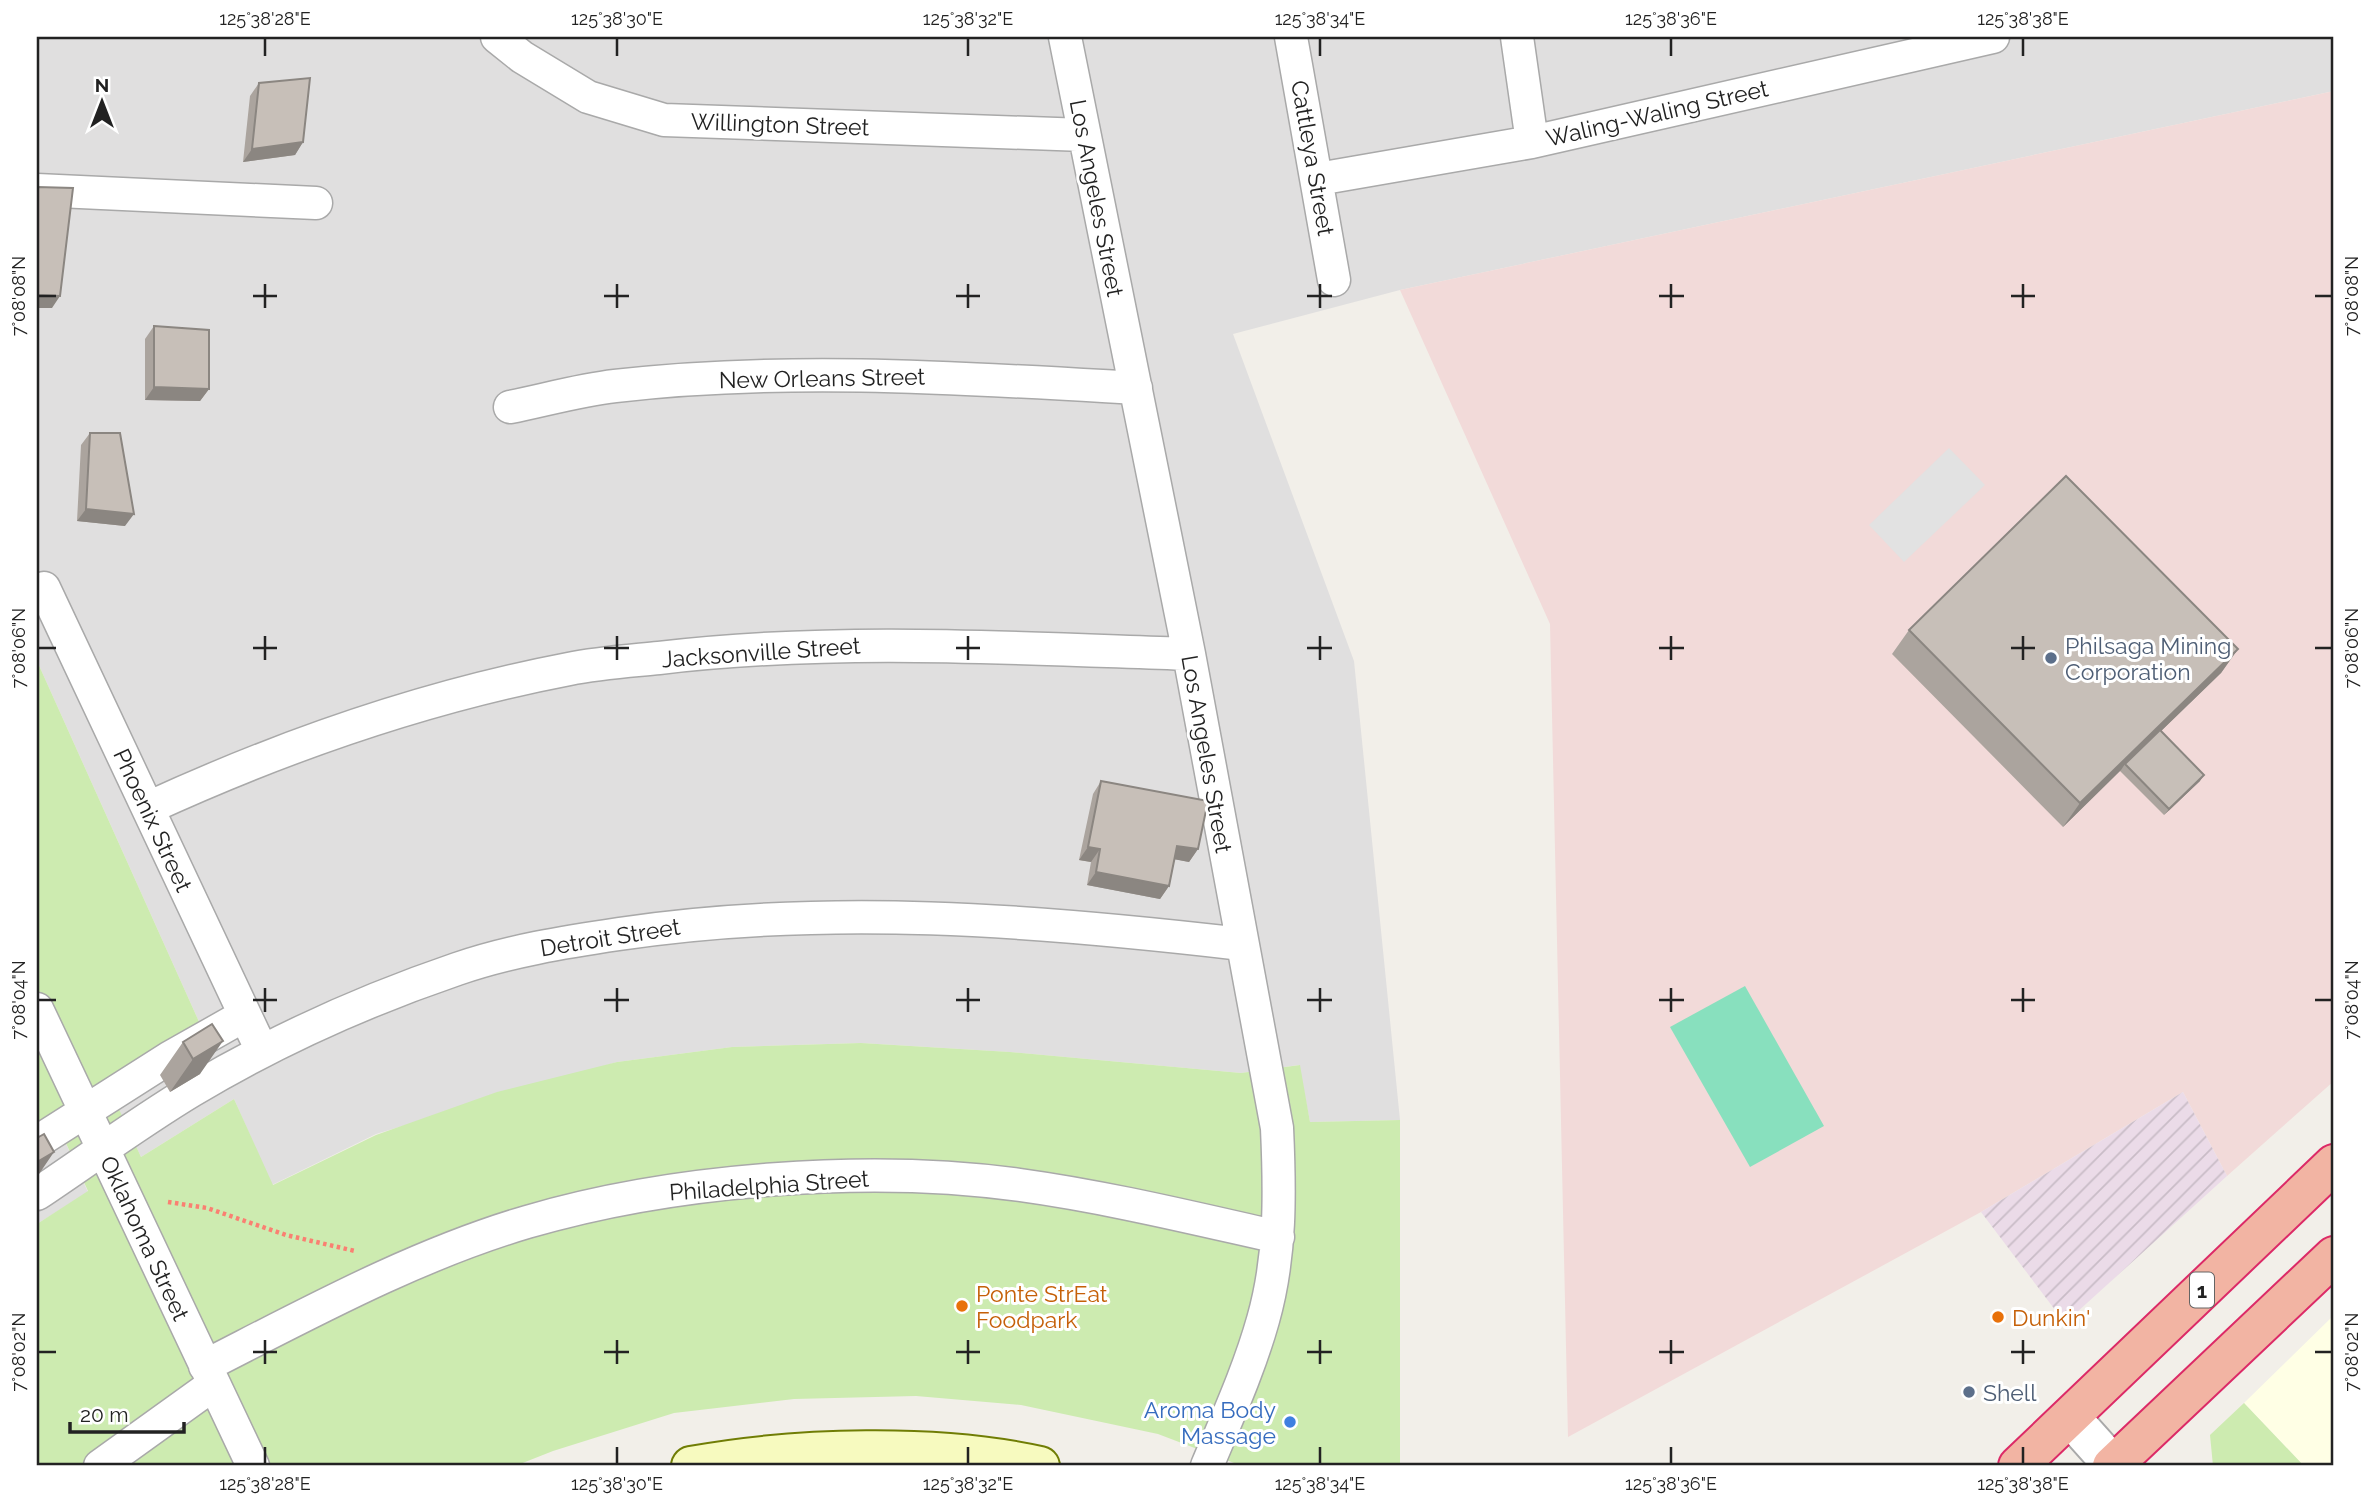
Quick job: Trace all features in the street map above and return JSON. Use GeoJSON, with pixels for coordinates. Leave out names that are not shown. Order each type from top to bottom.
{"type":"FeatureCollection","features":[{"type":"Feature","properties":{"kind":"highway","name":"1"},"geometry":{"type":"LineString","coordinates":[[2018,1466],[2334,1164]]}},
{"type":"Feature","properties":{"kind":"highway"},"geometry":{"type":"LineString","coordinates":[[2113,1466],[2334,1256]]}},
{"type":"Feature","properties":{"kind":"main road"},"geometry":{"type":"LineString","coordinates":[[691,1466],[729,1460],[898,1452],[968,1456],[1040,1466]]}},
{"type":"Feature","properties":{"kind":"street","name":"Willington Street"},"geometry":{"type":"LineString","coordinates":[[497,37],[522,57],[588,97],[664,120],[1084,135]]}},
{"type":"Feature","properties":{"kind":"street","name":"Los Angeles Street"},"geometry":{"type":"LineString","coordinates":[[1065,37],[1189,654],[1278,1128],[1278,1237],[1263,1321],[1207,1466]]}},
{"type":"Feature","properties":{"kind":"street","name":"Cattleya Street"},"geometry":{"type":"LineString","coordinates":[[1291,37],[1334,280]]}},
{"type":"Feature","properties":{"kind":"street"},"geometry":{"type":"LineString","coordinates":[[1517,37],[1532,142]]}},
{"type":"Feature","properties":{"kind":"street","name":"Waling-Waling Street"},"geometry":{"type":"LineString","coordinates":[[1318,179],[1532,142],[1993,37]]}},
{"type":"Feature","properties":{"kind":"street"},"geometry":{"type":"LineString","coordinates":[[37,190],[316,202]]}},
{"type":"Feature","properties":{"kind":"street","name":"New Orleans Street"},"geometry":{"type":"LineString","coordinates":[[510,407],[614,386],[769,376],[916,376],[1136,388]]}},
{"type":"Feature","properties":{"kind":"street","name":"Phoenix Street"},"geometry":{"type":"LineString","coordinates":[[44,588],[262,1051]]}},
{"type":"Feature","properties":{"kind":"street","name":"Jacksonville Street"},"geometry":{"type":"LineString","coordinates":[[148,808],[234,768],[341,728],[570,668],[717,651],[845,645],[1189,654]]}},
{"type":"Feature","properties":{"kind":"street","name":"Detroit Street"},"geometry":{"type":"LineString","coordinates":[[37,1194],[189,1092],[262,1051],[458,968],[529,950],[677,925],[846,915],[1101,927],[1242,944]]}},
{"type":"Feature","properties":{"kind":"street","name":"Oklahoma Street"},"geometry":{"type":"LineString","coordinates":[[37,1009],[253,1466]]}},
{"type":"Feature","properties":{"kind":"street"},"geometry":{"type":"LineString","coordinates":[[37,1142],[245,1015]]}},
{"type":"Feature","properties":{"kind":"street","name":"Philadelphia Street"},"geometry":{"type":"LineString","coordinates":[[100,1466],[210,1375],[394,1275],[447,1250],[527,1222],[618,1200],[715,1185],[798,1179],[903,1177],[1019,1185],[1278,1237]]}},
{"type":"Feature","properties":{"kind":"street"},"geometry":{"type":"LineString","coordinates":[[2071,1418],[2113,1466]]}},
{"type":"Feature","properties":{"kind":"path"},"geometry":{"type":"LineString","coordinates":[[128,1203],[173,1202],[207,1208],[286,1235],[361,1252],[394,1275]]}},
{"type":"Feature","properties":{"kind":"shaded area"},"geometry":{"type":"Polygon","coordinates":[[[37,37],[2334,37],[2334,91],[1400,290],[1233,334],[1354,661],[1400,1120],[1310,1122],[1299,1065],[1241,1073],[1010,1052],[861,1043],[732,1047],[617,1062],[376,1134],[272,1185],[234,1099],[141,1157],[105,1081],[200,1024],[37,661],[37,37]]]}},
{"type":"Feature","properties":{"kind":"shaded area"},"geometry":{"type":"Polygon","coordinates":[[[2334,91],[2334,1081],[2227,1176],[2183,1092],[1981,1212],[1568,1437],[1550,624],[1400,290],[2334,91]]]}},
{"type":"Feature","properties":{"kind":"shaded area"},"geometry":{"type":"Polygon","coordinates":[[[1949,448],[1985,485],[1904,562],[1869,525],[1949,448]]]}},
{"type":"Feature","properties":{"kind":"shaded area"},"geometry":{"type":"Polygon","coordinates":[[[2183,1092],[2227,1176],[2065,1323],[1981,1212],[2183,1092]]]}},
{"type":"Feature","properties":{"kind":"shaded area"},"geometry":{"type":"Polygon","coordinates":[[[52,1113],[88,1192],[37,1224],[37,1122],[52,1113]]]}},
{"type":"Feature","properties":{"kind":"shaded area"},"geometry":{"type":"Polygon","coordinates":[[[2334,1315],[2334,1466],[2304,1466],[2244,1403],[2334,1315]]]}},
{"type":"Feature","properties":{"kind":"green space"},"geometry":{"type":"Polygon","coordinates":[[[37,661],[200,1024],[106,1081],[141,1157],[234,1099],[273,1185],[376,1135],[497,1092],[617,1062],[732,1047],[861,1043],[1010,1052],[1241,1073],[1300,1065],[1310,1122],[1400,1120],[1400,1466],[1242,1466],[1158,1434],[1021,1405],[916,1396],[794,1399],[674,1413],[553,1451],[515,1466],[37,1466],[37,1224],[88,1191],[52,1113],[37,1122],[37,661]]]}},
{"type":"Feature","properties":{"kind":"green space"},"geometry":{"type":"Polygon","coordinates":[[[1745,986],[1824,1126],[1750,1167],[1670,1027],[1745,986]]]}},
{"type":"Feature","properties":{"kind":"green space"},"geometry":{"type":"Polygon","coordinates":[[[2244,1403],[2304,1466],[2213,1466],[2210,1435],[2244,1403]]]}},
{"type":"Feature","properties":{"kind":"building"},"geometry":{"type":"Polygon","coordinates":[[[310,78],[303,142],[252,149],[259,83],[310,78]]]}},
{"type":"Feature","properties":{"kind":"building"},"geometry":{"type":"Polygon","coordinates":[[[37,187],[73,188],[60,296],[37,295],[37,187]]]}},
{"type":"Feature","properties":{"kind":"building"},"geometry":{"type":"Polygon","coordinates":[[[154,326],[209,330],[209,389],[154,387],[154,326]]]}},
{"type":"Feature","properties":{"kind":"building"},"geometry":{"type":"Polygon","coordinates":[[[90,433],[120,433],[134,514],[86,509],[90,433]]]}},
{"type":"Feature","properties":{"kind":"building"},"geometry":{"type":"Polygon","coordinates":[[[2066,476],[2238,649],[2080,803],[1909,630],[2066,476]]]}},
{"type":"Feature","properties":{"kind":"building"},"geometry":{"type":"Polygon","coordinates":[[[2160,730],[2204,775],[2169,809],[2125,764],[2160,730]]]}},
{"type":"Feature","properties":{"kind":"building"},"geometry":{"type":"Polygon","coordinates":[[[1101,781],[1208,801],[1198,849],[1177,846],[1169,886],[1096,872],[1100,849],[1088,847],[1101,781]]]}},
{"type":"Feature","properties":{"kind":"building"},"geometry":{"type":"Polygon","coordinates":[[[212,1024],[223,1041],[193,1059],[183,1042],[212,1024]]]}},
{"type":"Feature","properties":{"kind":"building"},"geometry":{"type":"Polygon","coordinates":[[[44,1134],[54,1152],[37,1162],[37,1138],[44,1134]]]}},
{"type":"Feature","properties":{"kind":"place","name":"Philsaga Mining Corporation"},"geometry":{"type":"Point","coordinates":[2051,658]}},
{"type":"Feature","properties":{"kind":"place","name":"Ponte StrEat Foodpark"},"geometry":{"type":"Point","coordinates":[962,1306]}},
{"type":"Feature","properties":{"kind":"place","name":"Dunkin'"},"geometry":{"type":"Point","coordinates":[1998,1317]}},
{"type":"Feature","properties":{"kind":"place","name":"Shell"},"geometry":{"type":"Point","coordinates":[1969,1392]}},
{"type":"Feature","properties":{"kind":"place","name":"Aroma Body Massage"},"geometry":{"type":"Point","coordinates":[1290,1422]}}]}
